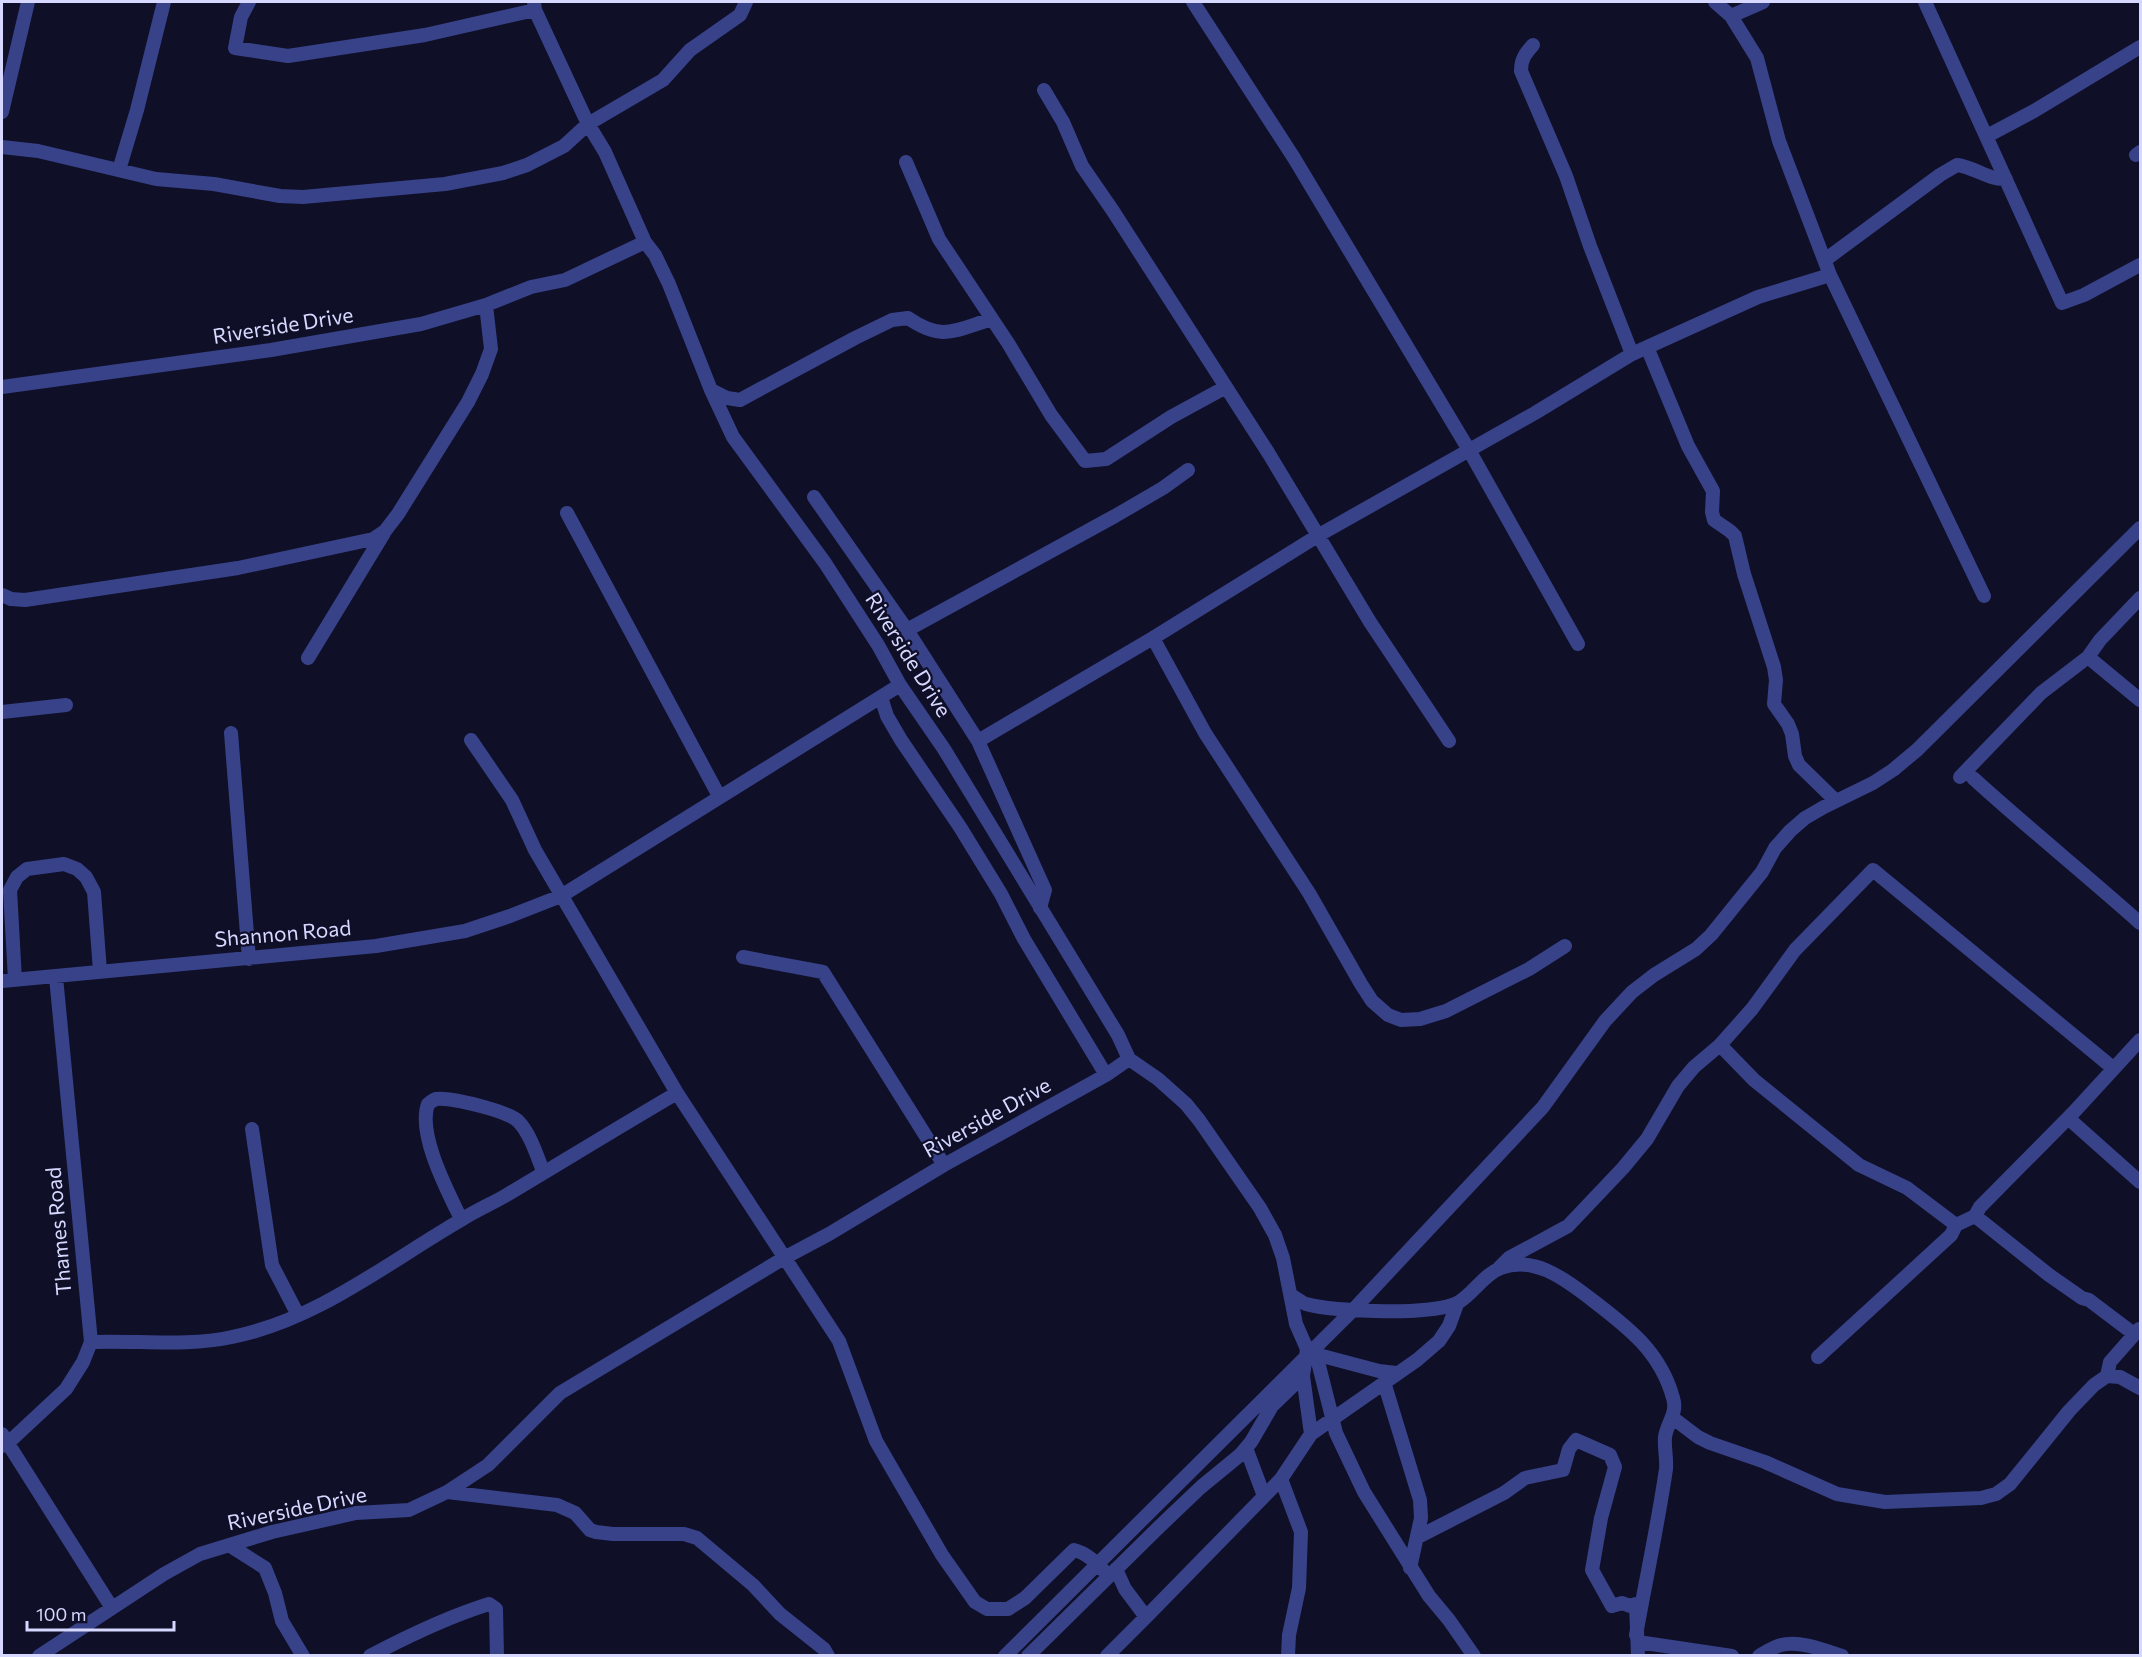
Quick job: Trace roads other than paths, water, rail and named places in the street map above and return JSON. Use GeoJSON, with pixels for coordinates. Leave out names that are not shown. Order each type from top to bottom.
{"type":"FeatureCollection","features":[{"type":"Feature","properties":{"kind":"street"},"geometry":{"type":"LineString","coordinates":[[2,112],[28,2]]}},
{"type":"Feature","properties":{"kind":"street"},"geometry":{"type":"LineString","coordinates":[[119,170],[137,110],[164,2]]}},
{"type":"Feature","properties":{"kind":"street"},"geometry":{"type":"LineString","coordinates":[[249,2],[241,17],[235,48],[288,56],[425,35],[535,6]]}},
{"type":"Feature","properties":{"kind":"street"},"geometry":{"type":"LineString","coordinates":[[2,147],[38,151],[156,179],[214,184],[280,196],[303,197],[445,184],[503,173],[526,165],[564,146],[588,124],[663,80],[690,50],[740,15],[746,2]]}},
{"type":"Feature","properties":{"kind":"street"},"geometry":{"type":"LineString","coordinates":[[1193,2],[1294,158],[1468,450],[1578,644]]}},
{"type":"Feature","properties":{"kind":"street"},"geometry":{"type":"LineString","coordinates":[[1715,2],[1731,16],[1757,58],[1779,141],[1830,275],[1984,596]]}},
{"type":"Feature","properties":{"kind":"street"},"geometry":{"type":"LineString","coordinates":[[1731,16],[1763,2]]}},
{"type":"Feature","properties":{"kind":"street"},"geometry":{"type":"LineString","coordinates":[[1925,2],[2062,303],[2084,295],[2140,265]]}},
{"type":"Feature","properties":{"kind":"street","name":"Riverside Drive"},"geometry":{"type":"LineString","coordinates":[[39,1656],[200,1554],[272,1532],[356,1513],[409,1510],[447,1492],[488,1465],[560,1393],[784,1258],[1106,1075],[1129,1059],[1118,1035],[944,749],[900,685],[878,645],[825,563],[733,437],[711,390],[669,284],[655,255],[645,242],[605,152],[588,124],[535,6]]}},
{"type":"Feature","properties":{"kind":"street"},"geometry":{"type":"LineString","coordinates":[[1533,45],[1521,61],[1521,71],[1566,176],[1590,246],[1632,354]]}},
{"type":"Feature","properties":{"kind":"street"},"geometry":{"type":"LineString","coordinates":[[1987,136],[2034,111],[2140,47]]}},
{"type":"Feature","properties":{"kind":"street"},"geometry":{"type":"LineString","coordinates":[[1044,90],[1063,122],[1082,166],[1226,387],[1319,535],[1370,622],[1449,741]]}},
{"type":"Feature","properties":{"kind":"street"},"geometry":{"type":"LineString","coordinates":[[906,162],[939,239],[1052,415],[1085,460],[1106,459],[1171,417],[1226,387]]}},
{"type":"Feature","properties":{"kind":"street"},"geometry":{"type":"LineString","coordinates":[[1825,260],[1940,175],[1957,165],[1967,166],[1989,178],[2006,179]]}},
{"type":"Feature","properties":{"kind":"street","name":"Riverside Drive"},"geometry":{"type":"LineString","coordinates":[[2,387],[271,350],[421,324],[486,305],[531,287],[565,280],[645,242]]}},
{"type":"Feature","properties":{"kind":"street"},"geometry":{"type":"LineString","coordinates":[[978,741],[1153,638],[1319,535],[1565,395],[1632,354],[1758,297],[1830,275]]}},
{"type":"Feature","properties":{"kind":"street"},"geometry":{"type":"LineString","coordinates":[[308,658],[363,566],[468,402],[491,349],[486,305]]}},
{"type":"Feature","properties":{"kind":"street"},"geometry":{"type":"LineString","coordinates":[[711,390],[727,398],[740,400],[892,320],[908,318],[924,329],[944,334],[992,319]]}},
{"type":"Feature","properties":{"kind":"street"},"geometry":{"type":"LineString","coordinates":[[1647,347],[1688,446],[1713,491],[1714,520],[1735,536],[1743,574],[1774,667],[1776,680],[1774,704],[1792,734],[1798,765],[1836,801]]}},
{"type":"Feature","properties":{"kind":"street"},"geometry":{"type":"LineString","coordinates":[[907,630],[1144,499],[1188,470]]}},
{"type":"Feature","properties":{"kind":"street"},"geometry":{"type":"LineString","coordinates":[[814,497],[907,630],[978,741],[1045,890],[1040,908]]}},
{"type":"Feature","properties":{"kind":"street"},"geometry":{"type":"LineString","coordinates":[[567,513],[719,796]]}},
{"type":"Feature","properties":{"kind":"street"},"geometry":{"type":"LineString","coordinates":[[1005,1656],[1353,1310],[1543,1107],[1605,1021],[1632,992],[1704,943],[1762,872],[1775,848],[1790,831],[1805,818],[1873,783],[1917,750],[2140,528]]}},
{"type":"Feature","properties":{"kind":"street"},"geometry":{"type":"LineString","coordinates":[[2,595],[11,599],[25,600],[238,568],[373,539],[385,531]]}},
{"type":"Feature","properties":{"kind":"street"},"geometry":{"type":"LineString","coordinates":[[357,543],[363,566]]}},
{"type":"Feature","properties":{"kind":"street"},"geometry":{"type":"LineString","coordinates":[[2140,598],[2100,640],[2088,657],[2041,693],[1966,778],[2087,876],[2140,923]]}},
{"type":"Feature","properties":{"kind":"street"},"geometry":{"type":"LineString","coordinates":[[1153,638],[1205,733],[1308,893],[1361,984],[1372,1001],[1388,1015],[1401,1020],[1420,1019],[1446,1011],[1529,969],[1565,946]]}},
{"type":"Feature","properties":{"kind":"street"},"geometry":{"type":"LineString","coordinates":[[2088,657],[2140,700]]}},
{"type":"Feature","properties":{"kind":"street","name":"Shannon Road"},"geometry":{"type":"LineString","coordinates":[[8,981],[376,946],[465,931],[561,896],[900,685]]}},
{"type":"Feature","properties":{"kind":"street"},"geometry":{"type":"LineString","coordinates":[[880,697],[887,716],[901,740],[991,877],[1024,939],[1106,1075]]}},
{"type":"Feature","properties":{"kind":"street"},"geometry":{"type":"LineString","coordinates":[[2,712],[66,705]]}},
{"type":"Feature","properties":{"kind":"street"},"geometry":{"type":"LineString","coordinates":[[231,733],[249,959]]}},
{"type":"Feature","properties":{"kind":"street"},"geometry":{"type":"LineString","coordinates":[[471,740],[512,800],[535,850],[677,1093],[839,1341],[876,1441],[942,1555],[975,1602],[987,1610],[1008,1609],[1025,1598],[1072,1551],[1080,1552],[1112,1572],[1146,1617]]}},
{"type":"Feature","properties":{"kind":"street"},"geometry":{"type":"LineString","coordinates":[[8,981],[10,890],[17,877],[27,869],[64,864],[77,869],[86,877],[94,892],[100,971]]}},
{"type":"Feature","properties":{"kind":"street"},"geometry":{"type":"LineString","coordinates":[[1291,1295],[1313,1306],[1353,1310],[1429,1310],[1457,1304],[1509,1258],[1568,1226],[1647,1139],[1678,1086],[1694,1067],[1720,1045],[1752,1009],[1795,950],[1873,870],[2113,1068]]}},
{"type":"Feature","properties":{"kind":"street"},"geometry":{"type":"LineString","coordinates":[[743,957],[823,972],[944,1165]]}},
{"type":"Feature","properties":{"kind":"street","name":"Thames Road"},"geometry":{"type":"LineString","coordinates":[[56,977],[91,1342]]}},
{"type":"Feature","properties":{"kind":"street"},"geometry":{"type":"LineString","coordinates":[[1818,1357],[1951,1235],[1956,1225],[1975,1216],[1980,1207],[2068,1118],[2140,1040]]}},
{"type":"Feature","properties":{"kind":"street"},"geometry":{"type":"LineString","coordinates":[[1720,1045],[1754,1080],[1859,1165],[1907,1188],[1956,1225]]}},
{"type":"Feature","properties":{"kind":"street"},"geometry":{"type":"LineString","coordinates":[[1129,1059],[1158,1079],[1186,1104],[1212,1135],[1275,1235],[1283,1258],[1296,1324],[1311,1353],[1339,1439],[1364,1492],[1410,1568],[1474,1656]]}},
{"type":"Feature","properties":{"kind":"street"},"geometry":{"type":"LineString","coordinates":[[112,1608],[4,1441],[66,1389],[83,1362],[91,1342],[191,1342],[231,1338],[273,1326],[348,1290],[677,1093]]}},
{"type":"Feature","properties":{"kind":"street"},"geometry":{"type":"LineString","coordinates":[[462,1220],[432,1154],[425,1112],[428,1104],[436,1099],[497,1110],[518,1121],[529,1139],[543,1172]]}},
{"type":"Feature","properties":{"kind":"street"},"geometry":{"type":"LineString","coordinates":[[2068,1118],[2140,1182]]}},
{"type":"Feature","properties":{"kind":"street"},"geometry":{"type":"LineString","coordinates":[[252,1129],[272,1265],[298,1315]]}},
{"type":"Feature","properties":{"kind":"street"},"geometry":{"type":"LineString","coordinates":[[1975,1216],[2049,1275],[2082,1298],[2138,1330],[2110,1362],[2107,1376]]}},
{"type":"Feature","properties":{"kind":"street"},"geometry":{"type":"LineString","coordinates":[[1499,1268],[1524,1263],[1535,1265],[1579,1290],[1643,1342],[1657,1361],[1674,1401],[1673,1418],[1665,1437],[1666,1466],[1638,1644]]}},
{"type":"Feature","properties":{"kind":"street"},"geometry":{"type":"LineString","coordinates":[[1107,1656],[1281,1479],[1311,1434],[1417,1360],[1438,1341],[1449,1326],[1457,1304]]}},
{"type":"Feature","properties":{"kind":"street"},"geometry":{"type":"LineString","coordinates":[[1311,1353],[1379,1371],[1396,1373]]}},
{"type":"Feature","properties":{"kind":"street"},"geometry":{"type":"LineString","coordinates":[[1028,1656],[1201,1487],[1246,1448],[1272,1406],[1303,1376],[1311,1353]]}},
{"type":"Feature","properties":{"kind":"street"},"geometry":{"type":"LineString","coordinates":[[1303,1376],[1311,1434]]}},
{"type":"Feature","properties":{"kind":"street"},"geometry":{"type":"LineString","coordinates":[[1673,1418],[1710,1443],[1765,1462],[1837,1494],[1885,1502],[1981,1498],[1996,1494],[2010,1484],[2069,1411],[2094,1385],[2107,1376],[2120,1377],[2140,1388]]}},
{"type":"Feature","properties":{"kind":"street"},"geometry":{"type":"LineString","coordinates":[[1384,1382],[1419,1494],[1421,1518],[1410,1568]]}},
{"type":"Feature","properties":{"kind":"street"},"geometry":{"type":"LineString","coordinates":[[1418,1537],[1504,1493],[1525,1478],[1563,1470],[1569,1449],[1576,1440],[1610,1455],[1616,1467],[1599,1528],[1592,1570],[1612,1606],[1636,1604],[1638,1644]]}},
{"type":"Feature","properties":{"kind":"street"},"geometry":{"type":"LineString","coordinates":[[1246,1448],[1264,1496]]}},
{"type":"Feature","properties":{"kind":"street"},"geometry":{"type":"LineString","coordinates":[[1281,1479],[1301,1532],[1299,1588],[1288,1635],[1288,1656]]}},
{"type":"Feature","properties":{"kind":"street"},"geometry":{"type":"LineString","coordinates":[[447,1492],[558,1505],[575,1513],[590,1530],[596,1532],[684,1534],[697,1538],[753,1585],[780,1614],[824,1649],[828,1656]]}},
{"type":"Feature","properties":{"kind":"street"},"geometry":{"type":"LineString","coordinates":[[230,1545],[264,1568],[275,1593],[282,1621],[303,1656]]}},
{"type":"Feature","properties":{"kind":"street"},"geometry":{"type":"LineString","coordinates":[[369,1656],[422,1629],[489,1604],[496,1609],[497,1656]]}},
{"type":"Feature","properties":{"kind":"street"},"geometry":{"type":"LineString","coordinates":[[1638,1644],[1732,1656]]}},
{"type":"Feature","properties":{"kind":"street"},"geometry":{"type":"LineString","coordinates":[[1759,1656],[1777,1646],[1786,1644],[1807,1646],[1842,1656]]}}]}
